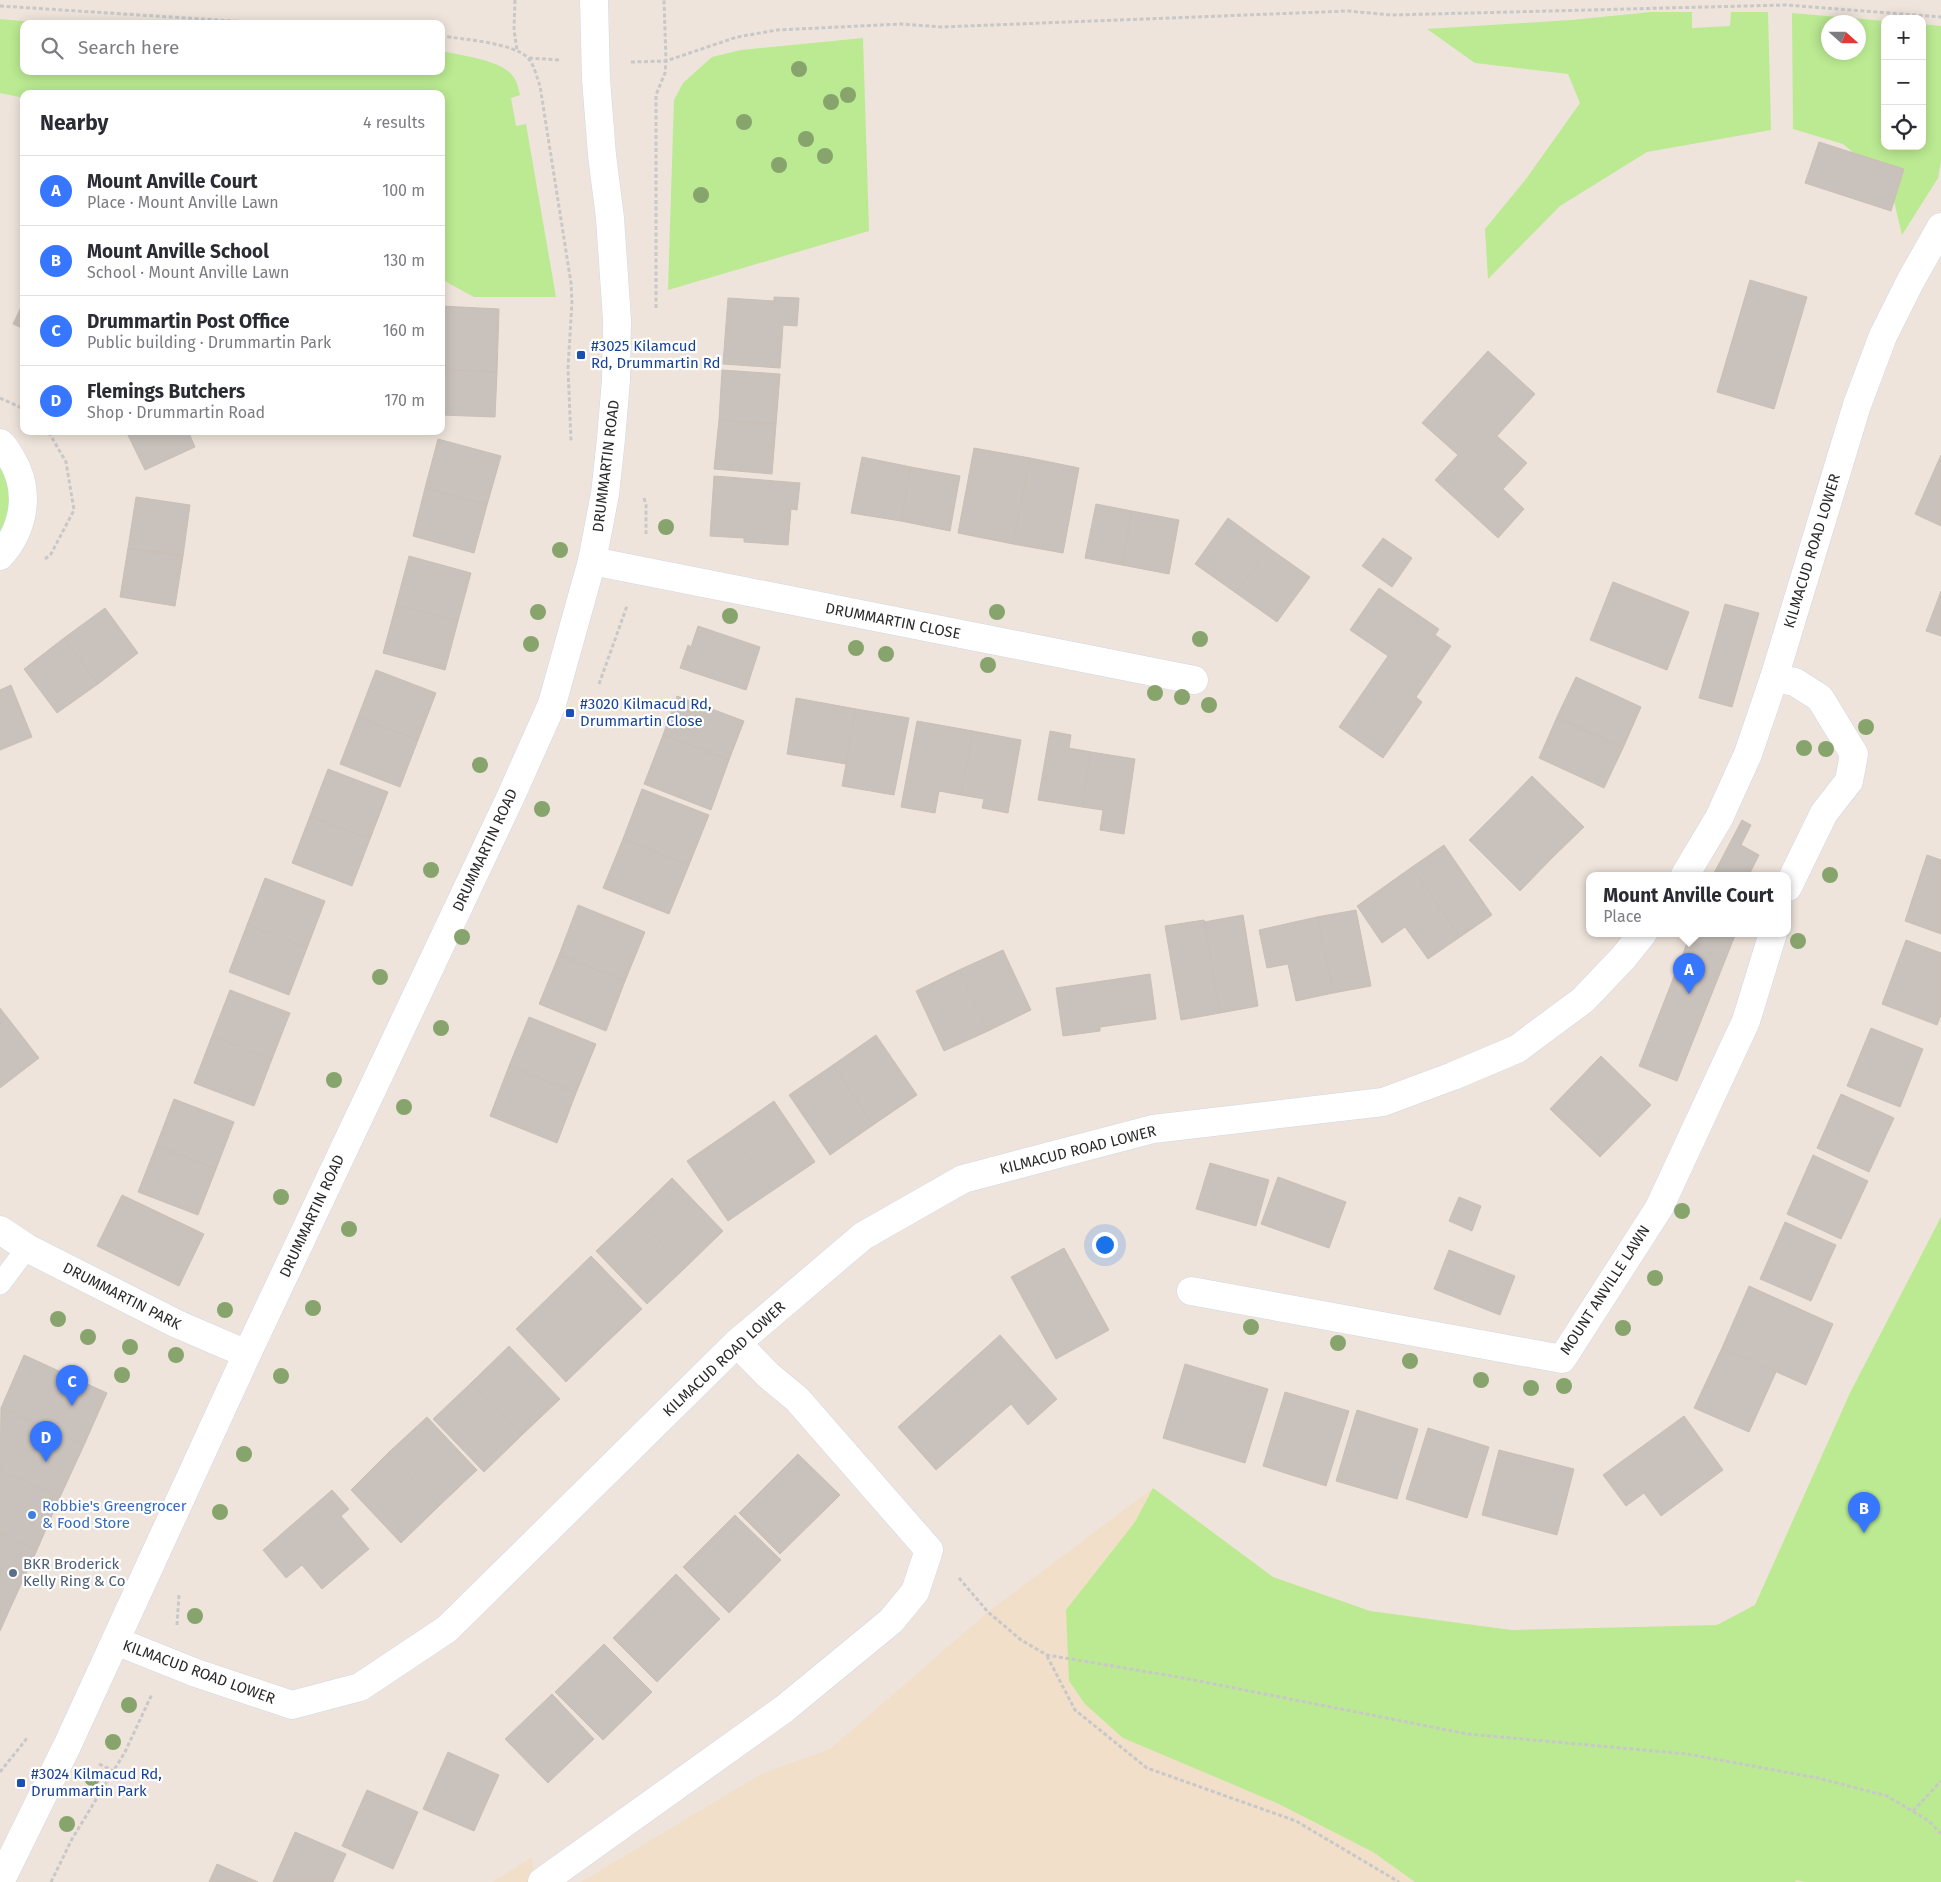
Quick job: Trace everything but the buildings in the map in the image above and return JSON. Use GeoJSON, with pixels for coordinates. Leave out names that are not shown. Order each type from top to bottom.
{"type":"FeatureCollection","features":[{"type":"Feature","properties":{"kind":"street","name":"DRUMMARTIN ROAD"},"geometry":{"type":"LineString","coordinates":[[116,1641],[247,1354],[511,796],[552,704],[592,561],[605,494],[612,439],[616,380],[617,320],[610,218],[602,155],[596,79],[594,0]]}},
{"type":"Feature","properties":{"kind":"street","name":"KILMACUD ROAD LOWER"},"geometry":{"type":"LineString","coordinates":[[1687,872],[1719,818],[1748,754],[1774,678],[1857,405],[1883,336],[1911,280],[1941,227]]}},
{"type":"Feature","properties":{"kind":"street"},"geometry":{"type":"LineString","coordinates":[[0,443],[4,446],[18,469],[24,495],[21,521],[10,544],[0,556]]}},
{"type":"Feature","properties":{"kind":"street","name":"DRUMMARTIN CLOSE"},"geometry":{"type":"LineString","coordinates":[[592,561],[1194,680]]}},
{"type":"Feature","properties":{"kind":"street"},"geometry":{"type":"LineString","coordinates":[[1774,678],[1795,682],[1820,698],[1854,754],[1849,781],[1824,812],[1791,881]]}},
{"type":"Feature","properties":{"kind":"street","name":"KILMACUD ROAD LOWER"},"geometry":{"type":"LineString","coordinates":[[0,1882],[116,1641],[196,1673],[292,1705],[360,1687],[447,1629],[737,1343],[864,1236],[963,1179],[1153,1130],[1383,1102],[1453,1076],[1517,1049],[1583,1000],[1623,958],[1640,937]]}},
{"type":"Feature","properties":{"kind":"street","name":"MOUNT ANVILLE LAWN"},"geometry":{"type":"LineString","coordinates":[[1191,1291],[1562,1359],[1658,1208],[1746,1021],[1771,937]]}},
{"type":"Feature","properties":{"kind":"street","name":"DRUMMARTIN PARK"},"geometry":{"type":"LineString","coordinates":[[0,1230],[26,1248],[177,1324],[247,1354]]}},
{"type":"Feature","properties":{"kind":"street"},"geometry":{"type":"LineString","coordinates":[[542,1882],[784,1709],[891,1621],[916,1592],[929,1550],[797,1399],[768,1375],[737,1343]]}},
{"type":"Feature","properties":{"kind":"lane"},"geometry":{"type":"LineString","coordinates":[[0,1284],[26,1248]]}},
{"type":"Feature","properties":{"kind":"path"},"geometry":{"type":"LineString","coordinates":[[516,0],[514,30],[517,50]]}},
{"type":"Feature","properties":{"kind":"path"},"geometry":{"type":"LineString","coordinates":[[656,95],[665,73],[664,0]]}},
{"type":"Feature","properties":{"kind":"path"},"geometry":{"type":"LineString","coordinates":[[650,62],[666,61],[737,37],[777,30],[901,24],[941,27],[1348,11],[1391,15],[1785,5],[1941,17]]}},
{"type":"Feature","properties":{"kind":"path"},"geometry":{"type":"LineString","coordinates":[[0,6],[218,20]]}},
{"type":"Feature","properties":{"kind":"path"},"geometry":{"type":"LineString","coordinates":[[445,37],[517,50],[528,58],[540,86],[571,283],[572,302],[568,390]]}},
{"type":"Feature","properties":{"kind":"path"},"geometry":{"type":"LineString","coordinates":[[528,58],[550,60]]}},
{"type":"Feature","properties":{"kind":"path"},"geometry":{"type":"LineString","coordinates":[[0,398],[20,407]]}},
{"type":"Feature","properties":{"kind":"path"},"geometry":{"type":"LineString","coordinates":[[929,1550],[952,1570],[988,1612],[1021,1640],[1047,1655],[1178,1677],[1468,1734],[1687,1754],[1818,1778],[1887,1796],[1929,1821],[1941,1834]]}},
{"type":"Feature","properties":{"kind":"path"},"geometry":{"type":"LineString","coordinates":[[1047,1655],[1075,1710],[1148,1768],[1296,1821],[1400,1882]]}},
{"type":"Feature","properties":{"kind":"path"},"geometry":{"type":"LineString","coordinates":[[1913,1811],[1941,1781]]}},
{"type":"Feature","properties":{"kind":"shaded area"},"geometry":{"type":"Polygon","coordinates":[[[1941,1217],[1941,1882],[581,1882],[761,1774],[830,1749],[988,1612],[1153,1488],[1273,1577],[1370,1611],[1511,1630],[1717,1625],[1755,1605],[1850,1393],[1941,1217]]]}},
{"type":"Feature","properties":{"kind":"shaded area"},"geometry":{"type":"Polygon","coordinates":[[[532,1857],[535,1882],[493,1882],[532,1857]]]}},
{"type":"Feature","properties":{"kind":"green space"},"geometry":{"type":"Polygon","coordinates":[[[1651,12],[1692,12],[1692,28],[1730,26],[1731,12],[1768,12],[1771,130],[1647,152],[1560,206],[1488,279],[1485,229],[1526,179],[1580,103],[1568,74],[1475,63],[1427,29],[1571,20],[1651,12]]]}},
{"type":"Feature","properties":{"kind":"green space"},"geometry":{"type":"Polygon","coordinates":[[[1792,13],[1821,15],[1821,60],[1866,60],[1866,19],[1881,21],[1881,150],[1926,150],[1926,24],[1941,26],[1941,161],[1938,178],[1902,235],[1890,184],[1843,144],[1793,129],[1792,13]]]}},
{"type":"Feature","properties":{"kind":"green space"},"geometry":{"type":"Polygon","coordinates":[[[0,19],[20,21],[20,75],[445,75],[445,52],[498,65],[513,76],[519,89],[520,95],[511,98],[516,126],[526,124],[556,297],[474,297],[445,281],[445,90],[20,90],[20,97],[0,93],[0,19]]]}},
{"type":"Feature","properties":{"kind":"green space"},"geometry":{"type":"Polygon","coordinates":[[[863,38],[869,231],[668,290],[674,100],[683,83],[712,57],[741,50],[863,38]]]}},
{"type":"Feature","properties":{"kind":"green space"},"geometry":{"type":"Polygon","coordinates":[[[0,443],[18,469],[0,555],[0,443]]]}},
{"type":"Feature","properties":{"kind":"green space"},"geometry":{"type":"Polygon","coordinates":[[[1941,1217],[1941,1882],[1805,1882],[1796,1880],[1795,1882],[1415,1882],[1373,1852],[1277,1803],[1123,1738],[1085,1704],[1069,1681],[1066,1610],[1135,1522],[1153,1488],[1273,1577],[1370,1611],[1511,1630],[1717,1625],[1755,1605],[1850,1393],[1941,1217]]]}},
{"type":"Feature","properties":{"kind":"place","name":"#3025 Kilamcud Rd, Drummartin Rd"},"geometry":{"type":"Point","coordinates":[581,355]}},
{"type":"Feature","properties":{"kind":"place","name":"#3020 Kilmacud Rd, Drummartin Close"},"geometry":{"type":"Point","coordinates":[570,713]}},
{"type":"Feature","properties":{"kind":"place","name":"Mount Anville Court"},"geometry":{"type":"Point","coordinates":[1689,994]}},
{"type":"Feature","properties":{"kind":"place","name":"Drummartin Post Office"},"geometry":{"type":"Point","coordinates":[72,1406]}},
{"type":"Feature","properties":{"kind":"place","name":"Flemings Butchers"},"geometry":{"type":"Point","coordinates":[46,1462]}},
{"type":"Feature","properties":{"kind":"place","name":"Robbie's Greengrocer & Food Store"},"geometry":{"type":"Point","coordinates":[32,1515]}},
{"type":"Feature","properties":{"kind":"place","name":"Mount Anville School"},"geometry":{"type":"Point","coordinates":[1864,1533]}},
{"type":"Feature","properties":{"kind":"place","name":"BKR Broderick Kelly Ring & Co"},"geometry":{"type":"Point","coordinates":[13,1573]}},
{"type":"Feature","properties":{"kind":"place","name":"#3024 Kilmacud Rd, Drummartin Park"},"geometry":{"type":"Point","coordinates":[21,1783]}}]}
